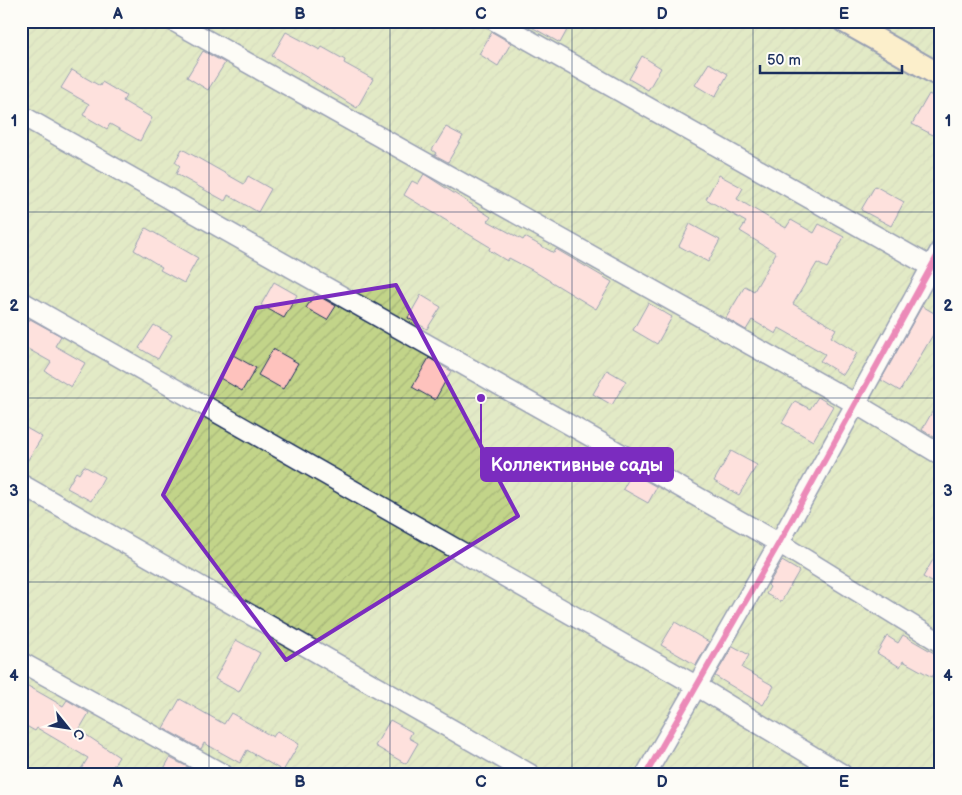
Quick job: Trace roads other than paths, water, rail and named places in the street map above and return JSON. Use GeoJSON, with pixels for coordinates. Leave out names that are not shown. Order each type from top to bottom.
{"type":"FeatureCollection","features":[{"type":"Feature","properties":{"kind":"main road"},"geometry":{"type":"LineString","coordinates":[[844,21],[941,76]]}},
{"type":"Feature","properties":{"kind":"street"},"geometry":{"type":"LineString","coordinates":[[173,21],[856,404],[941,455]]}},
{"type":"Feature","properties":{"kind":"street"},"geometry":{"type":"LineString","coordinates":[[495,21],[936,269]]}},
{"type":"Feature","properties":{"kind":"street"},"geometry":{"type":"LineString","coordinates":[[21,115],[779,543],[941,643]]}},
{"type":"Feature","properties":{"kind":"street"},"geometry":{"type":"LineString","coordinates":[[646,774],[695,685],[779,543],[856,404],[936,269],[941,249]]}},
{"type":"Feature","properties":{"kind":"street"},"geometry":{"type":"LineString","coordinates":[[21,301],[695,685],[842,774]]}},
{"type":"Feature","properties":{"kind":"street"},"geometry":{"type":"LineString","coordinates":[[21,484],[530,774]]}},
{"type":"Feature","properties":{"kind":"street"},"geometry":{"type":"LineString","coordinates":[[21,662],[223,774]]}},
{"type":"Feature","properties":{"kind":"place","name":"Коллективные сады"},"geometry":{"type":"Point","coordinates":[481,398]}}]}
